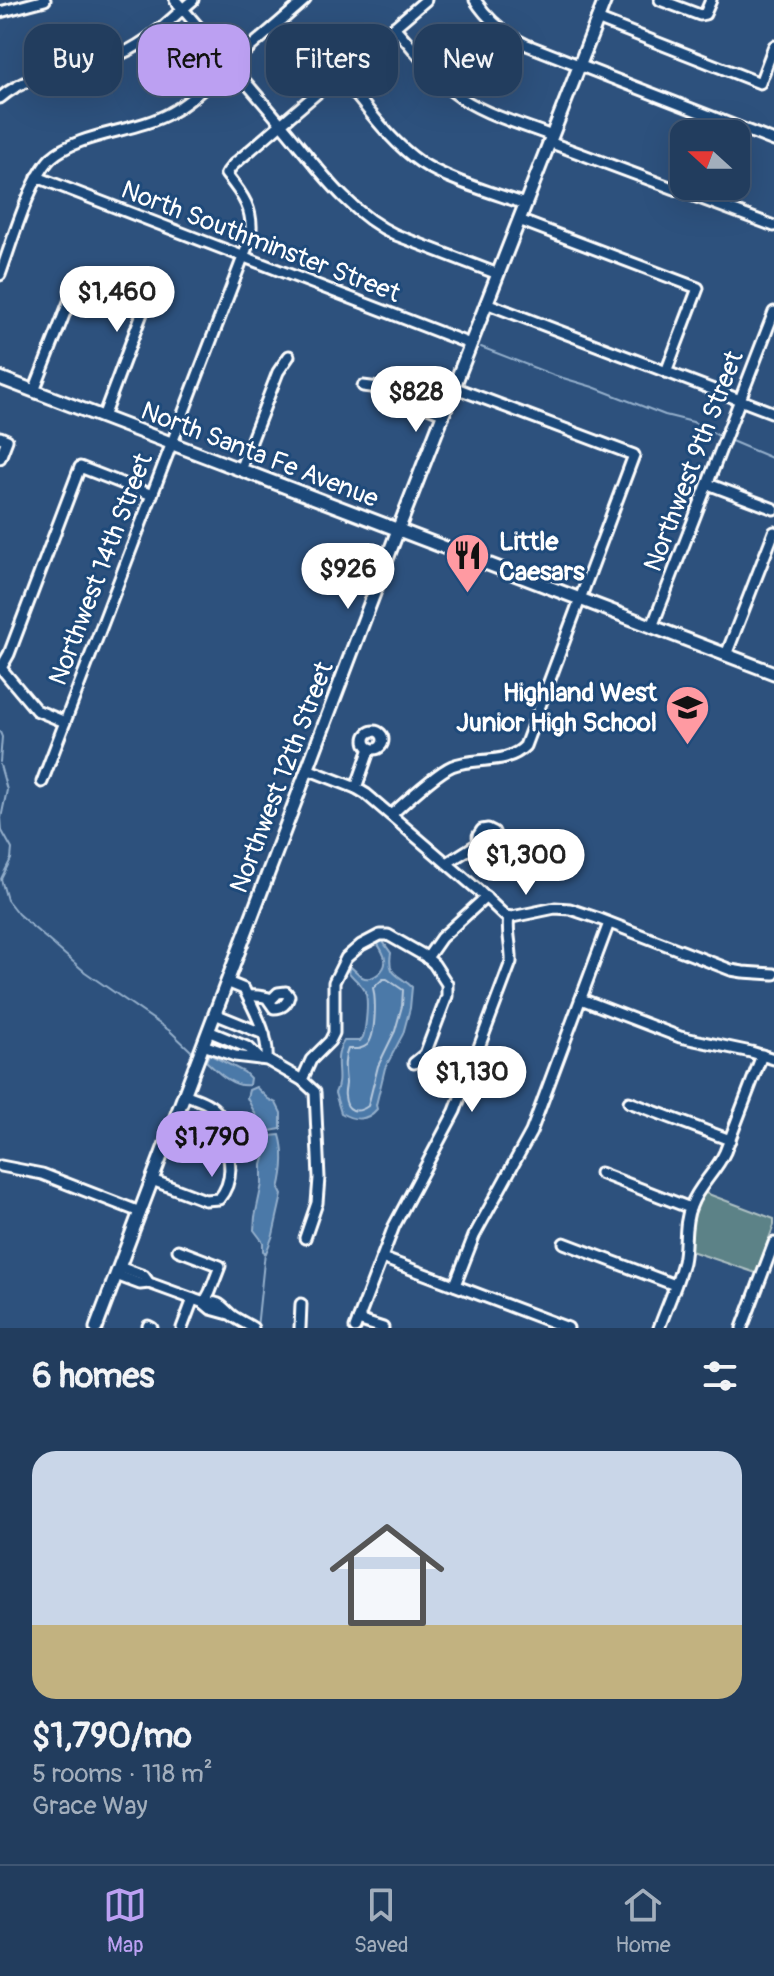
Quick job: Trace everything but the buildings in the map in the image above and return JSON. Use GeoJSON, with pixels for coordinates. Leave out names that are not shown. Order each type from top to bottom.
{"type":"FeatureCollection","features":[{"type":"Feature","properties":{"kind":"main road","name":"Northwest 12th Street"},"geometry":{"type":"LineString","coordinates":[[96,1328],[398,530],[605,0]]}},
{"type":"Feature","properties":{"kind":"main road","name":"North Santa Fe Avenue"},"geometry":{"type":"LineString","coordinates":[[0,378],[774,673]]}},
{"type":"Feature","properties":{"kind":"street"},"geometry":{"type":"LineString","coordinates":[[0,12],[45,0]]}},
{"type":"Feature","properties":{"kind":"street"},"geometry":{"type":"LineString","coordinates":[[175,0],[195,24]]}},
{"type":"Feature","properties":{"kind":"street"},"geometry":{"type":"LineString","coordinates":[[0,98],[22,84],[131,49],[193,0]]}},
{"type":"Feature","properties":{"kind":"street"},"geometry":{"type":"LineString","coordinates":[[250,48],[305,0]]}},
{"type":"Feature","properties":{"kind":"street","name":"Northwest 14th Street"},"geometry":{"type":"LineString","coordinates":[[398,24],[426,0]]}},
{"type":"Feature","properties":{"kind":"street"},"geometry":{"type":"LineString","coordinates":[[475,0],[493,22],[518,41],[774,141]]}},
{"type":"Feature","properties":{"kind":"street"},"geometry":{"type":"LineString","coordinates":[[660,0],[700,15],[705,14],[711,0]]}},
{"type":"Feature","properties":{"kind":"street"},"geometry":{"type":"LineString","coordinates":[[597,19],[760,83],[774,46]]}},
{"type":"Feature","properties":{"kind":"street"},"geometry":{"type":"LineString","coordinates":[[398,32],[445,86],[458,96],[550,139],[774,226]]}},
{"type":"Feature","properties":{"kind":"street"},"geometry":{"type":"LineString","coordinates":[[250,88],[370,222],[498,274]]}},
{"type":"Feature","properties":{"kind":"street"},"geometry":{"type":"LineString","coordinates":[[0,275],[37,177],[53,157],[67,147],[146,124],[171,113],[194,96]]}},
{"type":"Feature","properties":{"kind":"street","name":"Northwest 14th Street"},"geometry":{"type":"LineString","coordinates":[[42,782],[250,239],[251,215],[244,197],[226,174],[314,96]]}},
{"type":"Feature","properties":{"kind":"street"},"geometry":{"type":"LineString","coordinates":[[357,96],[418,161],[436,171],[525,204]]}},
{"type":"Feature","properties":{"kind":"street","name":"North Southminster Street"},"geometry":{"type":"LineString","coordinates":[[37,177],[470,344]]}},
{"type":"Feature","properties":{"kind":"street"},"geometry":{"type":"LineString","coordinates":[[519,220],[698,288],[666,372]]}},
{"type":"Feature","properties":{"kind":"street"},"geometry":{"type":"LineString","coordinates":[[34,391],[80,274],[147,300],[103,417]]}},
{"type":"Feature","properties":{"kind":"street"},"geometry":{"type":"LineString","coordinates":[[486,303],[774,413]]}},
{"type":"Feature","properties":{"kind":"street","name":"Northwest 9th Street"},"geometry":{"type":"LineString","coordinates":[[652,627],[774,312]]}},
{"type":"Feature","properties":{"kind":"street"},"geometry":{"type":"LineString","coordinates":[[240,470],[278,372],[289,356]]}},
{"type":"Feature","properties":{"kind":"street"},"geometry":{"type":"LineString","coordinates":[[363,386],[379,388],[443,413]]}},
{"type":"Feature","properties":{"kind":"street"},"geometry":{"type":"LineString","coordinates":[[391,815],[450,767],[509,757],[527,743],[634,455],[453,387]]}},
{"type":"Feature","properties":{"kind":"street"},"geometry":{"type":"LineString","coordinates":[[0,458],[4,438]]}},
{"type":"Feature","properties":{"kind":"street"},"geometry":{"type":"LineString","coordinates":[[65,722],[36,710],[0,668],[9,654],[80,467],[152,495]]}},
{"type":"Feature","properties":{"kind":"street"},"geometry":{"type":"LineString","coordinates":[[708,484],[774,509]]}},
{"type":"Feature","properties":{"kind":"street"},"geometry":{"type":"LineString","coordinates":[[726,655],[774,532]]}},
{"type":"Feature","properties":{"kind":"street"},"geometry":{"type":"LineString","coordinates":[[356,788],[370,748]]}},
{"type":"Feature","properties":{"kind":"street"},"geometry":{"type":"LineString","coordinates":[[307,769],[366,794],[509,917],[564,909],[731,970],[774,974]]}},
{"type":"Feature","properties":{"kind":"street"},"geometry":{"type":"LineString","coordinates":[[447,863],[479,843]]}},
{"type":"Feature","properties":{"kind":"street"},"geometry":{"type":"LineString","coordinates":[[427,958],[441,938],[486,897]]}},
{"type":"Feature","properties":{"kind":"street"},"geometry":{"type":"LineString","coordinates":[[383,1328],[357,1324],[403,1207],[455,1111],[493,1011],[511,962],[509,917]]}},
{"type":"Feature","properties":{"kind":"street"},"geometry":{"type":"LineString","coordinates":[[455,1285],[474,1236],[531,1132],[609,923]]}},
{"type":"Feature","properties":{"kind":"street"},"geometry":{"type":"LineString","coordinates":[[302,1080],[311,1060],[334,1033],[334,982],[346,958],[380,935],[388,935],[427,958],[444,978],[448,990],[425,1054],[414,1063]]}},
{"type":"Feature","properties":{"kind":"street"},"geometry":{"type":"LineString","coordinates":[[227,982],[244,989],[248,996],[268,1050],[263,1059]]}},
{"type":"Feature","properties":{"kind":"street"},"geometry":{"type":"LineString","coordinates":[[248,996],[267,998]]}},
{"type":"Feature","properties":{"kind":"street"},"geometry":{"type":"LineString","coordinates":[[581,999],[680,1037],[774,1059]]}},
{"type":"Feature","properties":{"kind":"street"},"geometry":{"type":"LineString","coordinates":[[215,1014],[264,1034]]}},
{"type":"Feature","properties":{"kind":"street"},"geometry":{"type":"LineString","coordinates":[[208,1031],[249,1048],[302,1080],[315,1092],[319,1178],[317,1203],[305,1238]]}},
{"type":"Feature","properties":{"kind":"street"},"geometry":{"type":"LineString","coordinates":[[203,1045],[235,1056],[263,1059]]}},
{"type":"Feature","properties":{"kind":"street"},"geometry":{"type":"LineString","coordinates":[[659,1328],[683,1262],[690,1208],[701,1186],[722,1159],[762,1055]]}},
{"type":"Feature","properties":{"kind":"street"},"geometry":{"type":"LineString","coordinates":[[152,1180],[205,1200],[219,1199],[231,1174],[220,1117],[213,1108],[184,1097]]}},
{"type":"Feature","properties":{"kind":"street"},"geometry":{"type":"LineString","coordinates":[[629,1102],[730,1140]]}},
{"type":"Feature","properties":{"kind":"street"},"geometry":{"type":"LineString","coordinates":[[1,1166],[42,1174],[140,1212]]}},
{"type":"Feature","properties":{"kind":"street"},"geometry":{"type":"LineString","coordinates":[[600,1173],[690,1208]]}},
{"type":"Feature","properties":{"kind":"street"},"geometry":{"type":"LineString","coordinates":[[564,1243],[675,1285]]}},
{"type":"Feature","properties":{"kind":"street"},"geometry":{"type":"LineString","coordinates":[[742,1328],[774,1243]]}},
{"type":"Feature","properties":{"kind":"street"},"geometry":{"type":"LineString","coordinates":[[178,1250],[220,1266],[204,1303]]}},
{"type":"Feature","properties":{"kind":"street"},"geometry":{"type":"LineString","coordinates":[[382,1258],[568,1328]]}},
{"type":"Feature","properties":{"kind":"street"},"geometry":{"type":"LineString","coordinates":[[118,1271],[140,1284],[149,1283],[204,1303],[213,1302],[225,1307],[229,1314],[253,1328]]}},
{"type":"Feature","properties":{"kind":"street"},"geometry":{"type":"LineString","coordinates":[[182,1328],[193,1299]]}},
{"type":"Feature","properties":{"kind":"street"},"geometry":{"type":"LineString","coordinates":[[300,1328],[301,1304]]}},
{"type":"Feature","properties":{"kind":"green space"},"geometry":{"type":"Polygon","coordinates":[[[703,1192],[774,1219],[756,1273],[688,1250],[691,1220],[703,1192]]]}},
{"type":"Feature","properties":{"kind":"water"},"geometry":{"type":"Polygon","coordinates":[[[383,938],[391,953],[392,970],[412,987],[410,1008],[403,1034],[385,1068],[377,1109],[365,1118],[355,1118],[341,1113],[335,1093],[340,1048],[344,1041],[360,1041],[366,1020],[365,991],[348,971],[351,967],[366,978],[378,974],[384,967],[385,959],[376,941],[383,938]]]}},
{"type":"Feature","properties":{"kind":"water"},"geometry":{"type":"Polygon","coordinates":[[[209,1054],[244,1072],[250,1078],[249,1085],[237,1084],[221,1074],[206,1061],[209,1054]]]}},
{"type":"Feature","properties":{"kind":"water"},"geometry":{"type":"Polygon","coordinates":[[[256,1087],[276,1103],[281,1113],[281,1129],[263,1129],[247,1098],[249,1090],[256,1087]]]}},
{"type":"Feature","properties":{"kind":"water"},"geometry":{"type":"Polygon","coordinates":[[[280,1135],[283,1162],[279,1189],[282,1195],[266,1253],[263,1242],[254,1230],[255,1217],[262,1184],[262,1165],[270,1136],[280,1135]]]}},
{"type":"Feature","properties":{"kind":"waterway"},"geometry":{"type":"LineString","coordinates":[[481,347],[665,415],[693,422],[723,438]]}},
{"type":"Feature","properties":{"kind":"waterway"},"geometry":{"type":"LineString","coordinates":[[729,440],[774,459]]}},
{"type":"Feature","properties":{"kind":"waterway"},"geometry":{"type":"LineString","coordinates":[[0,732],[0,762]]}},
{"type":"Feature","properties":{"kind":"waterway"},"geometry":{"type":"LineString","coordinates":[[0,765],[7,790],[1,818],[2,831],[12,849],[11,859],[1,879],[7,900],[18,914],[85,972],[170,1031],[191,1051]]}},
{"type":"Feature","properties":{"kind":"waterway"},"geometry":{"type":"LineString","coordinates":[[257,1328],[265,1252]]}},
{"type":"Feature","properties":{"kind":"place","name":"Little Caesars"},"geometry":{"type":"Point","coordinates":[468,595]}},
{"type":"Feature","properties":{"kind":"place","name":"Highland West Junior High School"},"geometry":{"type":"Point","coordinates":[688,746]}}]}
